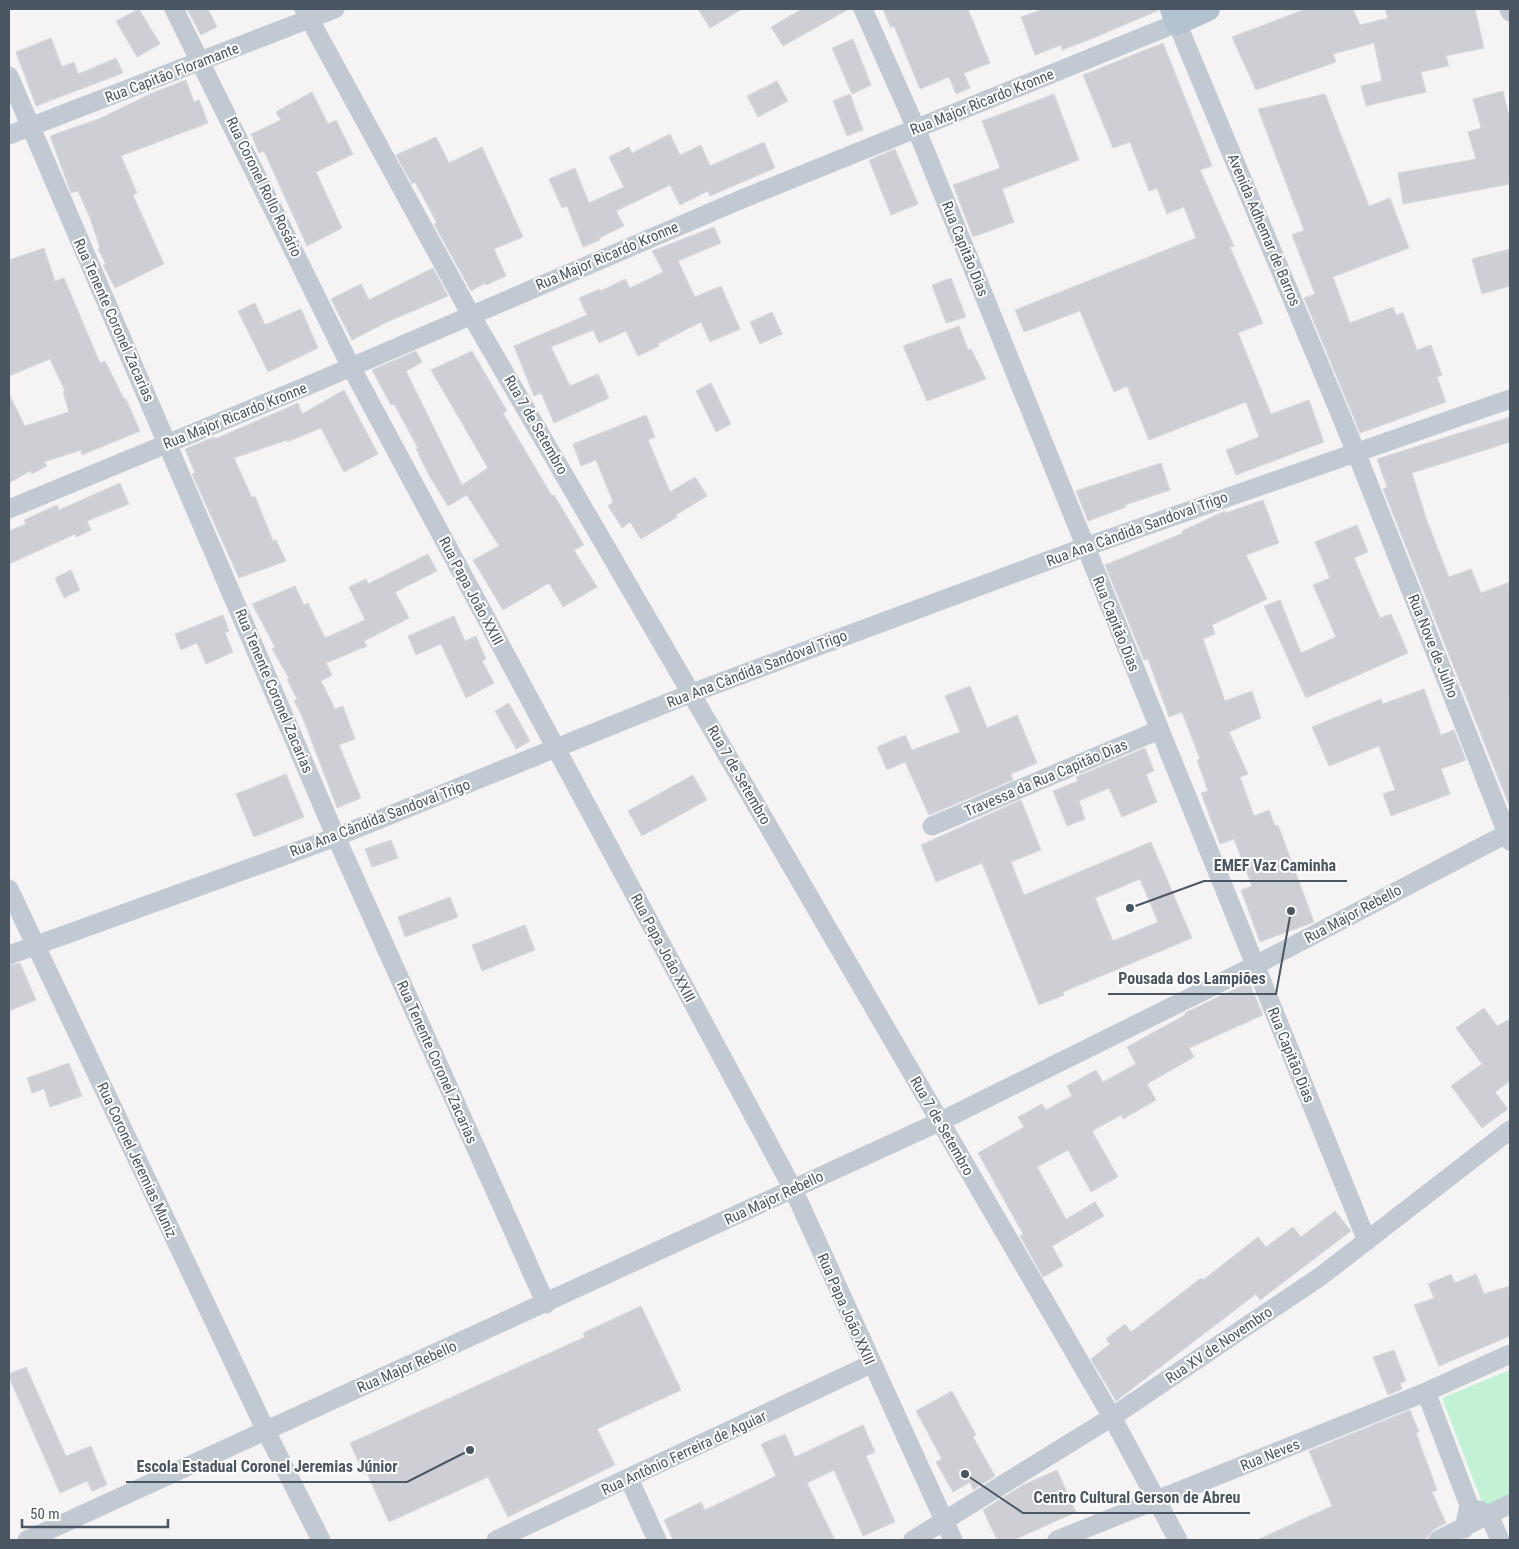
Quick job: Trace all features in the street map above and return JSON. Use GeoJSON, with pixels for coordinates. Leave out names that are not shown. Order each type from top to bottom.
{"type":"FeatureCollection","features":[{"type":"Feature","properties":{"kind":"main road","name":"Rua Major Ricardo Kronne"},"geometry":{"type":"LineString","coordinates":[[1175,16],[1208,9]]}},
{"type":"Feature","properties":{"kind":"street","name":"Rua Coronel Rollo Rosário"},"geometry":{"type":"LineString","coordinates":[[174,9],[202,61],[351,367]]}},
{"type":"Feature","properties":{"kind":"street","name":"Rua Capitão Floramante"},"geometry":{"type":"LineString","coordinates":[[9,136],[202,61],[306,14],[335,9]]}},
{"type":"Feature","properties":{"kind":"street","name":"Rua Capitão Dias"},"geometry":{"type":"LineString","coordinates":[[863,9],[916,128],[1367,1241]]}},
{"type":"Feature","properties":{"kind":"street","name":"Rua 7 de Setembro"},"geometry":{"type":"LineString","coordinates":[[306,14],[471,315],[1112,1417],[1178,1540]]}},
{"type":"Feature","properties":{"kind":"street","name":"Rua Major Ricardo Kronne"},"geometry":{"type":"LineString","coordinates":[[9,509],[351,367],[742,198],[916,128],[1175,16]]}},
{"type":"Feature","properties":{"kind":"street","name":"Avenida Adhemar de Barros"},"geometry":{"type":"LineString","coordinates":[[1175,16],[1356,452]]}},
{"type":"Feature","properties":{"kind":"street","name":"Rua Tenente Coronel Zacarias"},"geometry":{"type":"LineString","coordinates":[[9,76],[336,836],[546,1304]]}},
{"type":"Feature","properties":{"kind":"street","name":"Rua Papa João XXIII"},"geometry":{"type":"LineString","coordinates":[[351,367],[793,1189],[942,1520],[953,1540]]}},
{"type":"Feature","properties":{"kind":"street","name":"Rua Ana Cândida Sandoval Trigo"},"geometry":{"type":"LineString","coordinates":[[9,955],[336,836],[692,693],[1085,547],[1510,399]]}},
{"type":"Feature","properties":{"kind":"street","name":"Rua Nove de Julho"},"geometry":{"type":"LineString","coordinates":[[1356,452],[1509,836]]}},
{"type":"Feature","properties":{"kind":"street","name":"Travessa da Rua Capitão Dias"},"geometry":{"type":"LineString","coordinates":[[932,826],[1159,730]]}},
{"type":"Feature","properties":{"kind":"street","name":"Rua Major Rebello"},"geometry":{"type":"LineString","coordinates":[[27,1540],[546,1304],[939,1122],[1254,966],[1509,836]]}},
{"type":"Feature","properties":{"kind":"street","name":"Rua Coronel Jeremias Muniz"},"geometry":{"type":"LineString","coordinates":[[9,889],[266,1431],[321,1540]]}},
{"type":"Feature","properties":{"kind":"street","name":"Rua XV de Novembro"},"geometry":{"type":"LineString","coordinates":[[913,1540],[942,1520],[1112,1417],[1321,1276],[1510,1130]]}},
{"type":"Feature","properties":{"kind":"street","name":"Rua Neves"},"geometry":{"type":"LineString","coordinates":[[1057,1540],[1426,1392],[1510,1354]]}},
{"type":"Feature","properties":{"kind":"street","name":"Rua Antônio Ferreira de Aguiar"},"geometry":{"type":"LineString","coordinates":[[496,1540],[871,1364]]}},
{"type":"Feature","properties":{"kind":"street"},"geometry":{"type":"LineString","coordinates":[[1426,1392],[1469,1505],[1466,1535]]}},
{"type":"Feature","properties":{"kind":"street"},"geometry":{"type":"LineString","coordinates":[[629,1479],[658,1540]]}},
{"type":"Feature","properties":{"kind":"street"},"geometry":{"type":"LineString","coordinates":[[1438,1540],[1466,1535],[1489,1515],[1510,1504]]}},
{"type":"Feature","properties":{"kind":"street"},"geometry":{"type":"LineString","coordinates":[[1469,1505],[1489,1515],[1500,1540]]}},
{"type":"Feature","properties":{"kind":"green space"},"geometry":{"type":"Polygon","coordinates":[[[1510,1370],[1510,1498],[1485,1510],[1442,1398],[1510,1370]]]}},
{"type":"Feature","properties":{"kind":"building"},"geometry":{"type":"Polygon","coordinates":[[[139,9],[160,44],[137,57],[116,21],[139,9]]]}},
{"type":"Feature","properties":{"kind":"building"},"geometry":{"type":"Polygon","coordinates":[[[187,9],[208,9],[217,27],[201,35],[187,9]]]}},
{"type":"Feature","properties":{"kind":"building"},"geometry":{"type":"Polygon","coordinates":[[[698,9],[742,9],[710,28],[698,9]]]}},
{"type":"Feature","properties":{"kind":"building"},"geometry":{"type":"Polygon","coordinates":[[[802,9],[849,9],[783,46],[771,27],[802,9]]]}},
{"type":"Feature","properties":{"kind":"building"},"geometry":{"type":"Polygon","coordinates":[[[883,9],[968,9],[990,63],[964,73],[970,88],[956,94],[949,77],[920,89],[894,26],[891,28],[883,9]]]}},
{"type":"Feature","properties":{"kind":"building"},"geometry":{"type":"Polygon","coordinates":[[[1044,9],[1159,10],[1062,50],[1061,45],[1035,55],[1021,17],[1044,9]]]}},
{"type":"Feature","properties":{"kind":"building"},"geometry":{"type":"Polygon","coordinates":[[[1306,9],[1353,9],[1360,25],[1388,18],[1385,9],[1475,9],[1484,48],[1446,56],[1449,66],[1421,72],[1426,92],[1366,106],[1361,86],[1382,81],[1374,43],[1333,54],[1336,62],[1256,90],[1232,37],[1306,9]]]}},
{"type":"Feature","properties":{"kind":"building"},"geometry":{"type":"Polygon","coordinates":[[[51,38],[62,67],[74,62],[78,74],[116,58],[123,73],[36,106],[16,52],[51,38]]]}},
{"type":"Feature","properties":{"kind":"building"},"geometry":{"type":"Polygon","coordinates":[[[853,39],[871,85],[852,94],[832,48],[853,39]]]}},
{"type":"Feature","properties":{"kind":"building"},"geometry":{"type":"Polygon","coordinates":[[[1163,43],[1212,166],[1200,170],[1234,246],[1230,247],[1263,323],[1238,333],[1271,414],[1309,400],[1324,442],[1236,475],[1226,450],[1259,437],[1246,402],[1149,440],[1127,386],[1114,392],[1080,311],[1024,332],[1015,310],[1196,238],[1184,207],[1167,214],[1157,188],[1149,191],[1130,142],[1113,148],[1083,75],[1163,43]]]}},
{"type":"Feature","properties":{"kind":"building"},"geometry":{"type":"Polygon","coordinates":[[[186,80],[194,102],[199,100],[208,123],[121,156],[137,193],[133,195],[164,264],[115,288],[103,265],[106,264],[98,249],[100,248],[90,218],[78,191],[71,193],[50,136],[101,118],[152,93],[186,80]]]}},
{"type":"Feature","properties":{"kind":"building"},"geometry":{"type":"Polygon","coordinates":[[[777,81],[788,101],[758,117],[747,96],[777,81]]]}},
{"type":"Feature","properties":{"kind":"building"},"geometry":{"type":"Polygon","coordinates":[[[1503,91],[1510,121],[1510,184],[1403,204],[1398,173],[1476,159],[1468,132],[1481,128],[1473,99],[1503,91]]]}},
{"type":"Feature","properties":{"kind":"building"},"geometry":{"type":"Polygon","coordinates":[[[312,92],[328,124],[336,120],[353,154],[316,172],[342,228],[307,246],[264,151],[259,153],[251,134],[281,120],[276,112],[312,92]]]}},
{"type":"Feature","properties":{"kind":"building"},"geometry":{"type":"Polygon","coordinates":[[[850,94],[863,130],[847,136],[833,101],[850,94]]]}},
{"type":"Feature","properties":{"kind":"building"},"geometry":{"type":"Polygon","coordinates":[[[1054,94],[1079,160],[1002,189],[1014,222],[973,237],[953,185],[1000,168],[982,121],[1054,94]]]}},
{"type":"Feature","properties":{"kind":"building"},"geometry":{"type":"Polygon","coordinates":[[[1325,94],[1369,206],[1390,198],[1409,248],[1333,277],[1350,323],[1393,307],[1396,315],[1403,313],[1417,350],[1431,345],[1442,375],[1437,377],[1446,402],[1360,433],[1304,298],[1315,294],[1292,235],[1304,230],[1258,109],[1325,94]]]}},
{"type":"Feature","properties":{"kind":"building"},"geometry":{"type":"Polygon","coordinates":[[[670,134],[680,155],[701,145],[710,166],[764,142],[775,168],[710,196],[708,191],[680,205],[670,185],[616,211],[624,226],[599,238],[600,240],[583,247],[567,206],[562,208],[549,179],[575,168],[589,203],[624,187],[609,157],[629,147],[632,153],[670,134]]]}},
{"type":"Feature","properties":{"kind":"building"},"geometry":{"type":"Polygon","coordinates":[[[436,137],[449,163],[482,147],[523,237],[494,249],[506,276],[486,285],[485,283],[471,291],[434,224],[437,223],[415,182],[412,184],[396,155],[436,137]]]}},
{"type":"Feature","properties":{"kind":"building"},"geometry":{"type":"Polygon","coordinates":[[[895,149],[918,204],[891,215],[869,160],[895,149]]]}},
{"type":"Feature","properties":{"kind":"building"},"geometry":{"type":"Polygon","coordinates":[[[714,227],[721,243],[678,261],[695,297],[721,286],[740,329],[710,342],[701,322],[638,356],[626,331],[599,343],[593,330],[551,347],[570,386],[598,374],[609,398],[554,423],[541,393],[534,396],[514,346],[587,315],[579,298],[600,289],[601,291],[625,279],[630,288],[663,272],[652,251],[714,227]]]}},
{"type":"Feature","properties":{"kind":"building"},"geometry":{"type":"Polygon","coordinates":[[[44,248],[55,281],[64,278],[100,363],[105,361],[124,399],[126,399],[140,431],[82,455],[81,450],[44,462],[47,466],[32,474],[30,471],[9,483],[9,394],[25,426],[69,412],[63,392],[65,391],[50,359],[9,376],[9,260],[44,248]]]}},
{"type":"Feature","properties":{"kind":"building"},"geometry":{"type":"Polygon","coordinates":[[[1510,249],[1510,286],[1482,294],[1472,259],[1510,249]]]}},
{"type":"Feature","properties":{"kind":"building"},"geometry":{"type":"Polygon","coordinates":[[[433,268],[448,296],[387,322],[352,340],[331,299],[361,284],[369,300],[433,268]]]}},
{"type":"Feature","properties":{"kind":"building"},"geometry":{"type":"Polygon","coordinates":[[[951,278],[966,317],[946,323],[932,285],[951,278]]]}},
{"type":"Feature","properties":{"kind":"building"},"geometry":{"type":"Polygon","coordinates":[[[255,303],[265,325],[301,309],[318,348],[268,372],[238,311],[255,303]]]}},
{"type":"Feature","properties":{"kind":"building"},"geometry":{"type":"Polygon","coordinates":[[[772,312],[782,334],[760,344],[750,322],[772,312]]]}},
{"type":"Feature","properties":{"kind":"building"},"geometry":{"type":"Polygon","coordinates":[[[959,326],[968,350],[971,349],[986,379],[927,401],[903,346],[959,326]]]}},
{"type":"Feature","properties":{"kind":"building"},"geometry":{"type":"Polygon","coordinates":[[[416,351],[422,362],[406,371],[462,485],[488,468],[431,370],[472,351],[507,411],[503,413],[552,496],[554,495],[584,545],[574,550],[597,587],[563,607],[549,583],[503,610],[473,560],[499,546],[467,495],[448,506],[430,477],[416,449],[418,448],[394,404],[391,405],[372,370],[416,351]]]}},
{"type":"Feature","properties":{"kind":"building"},"geometry":{"type":"Polygon","coordinates":[[[711,383],[731,424],[716,432],[696,391],[711,383]]]}},
{"type":"Feature","properties":{"kind":"building"},"geometry":{"type":"Polygon","coordinates":[[[344,390],[378,454],[344,472],[321,428],[287,442],[287,440],[234,458],[252,498],[255,496],[273,541],[276,540],[286,561],[239,578],[192,474],[195,473],[185,449],[214,437],[215,439],[298,403],[302,414],[344,390]]]}},
{"type":"Feature","properties":{"kind":"building"},"geometry":{"type":"Polygon","coordinates":[[[646,415],[655,437],[648,440],[670,492],[695,477],[707,496],[641,539],[630,522],[622,528],[608,506],[613,502],[596,460],[581,466],[573,444],[646,415]]]}},
{"type":"Feature","properties":{"kind":"building"},"geometry":{"type":"Polygon","coordinates":[[[1510,417],[1510,442],[1412,473],[1427,521],[1449,577],[1471,569],[1481,593],[1510,582],[1509,805],[1383,489],[1387,487],[1377,459],[1510,417]]]}},
{"type":"Feature","properties":{"kind":"building"},"geometry":{"type":"Polygon","coordinates":[[[1161,463],[1170,490],[1125,505],[1126,507],[1088,521],[1076,491],[1161,463]]]}},
{"type":"Feature","properties":{"kind":"building"},"geometry":{"type":"Polygon","coordinates":[[[120,483],[129,504],[87,521],[91,530],[76,537],[75,534],[9,564],[9,531],[26,524],[24,520],[57,505],[59,510],[120,483]]]}},
{"type":"Feature","properties":{"kind":"building"},"geometry":{"type":"Polygon","coordinates":[[[1263,500],[1279,543],[1246,555],[1267,599],[1212,625],[1215,634],[1203,639],[1225,701],[1252,691],[1261,718],[1229,732],[1248,774],[1240,777],[1254,816],[1269,810],[1275,826],[1278,825],[1314,922],[1260,942],[1241,890],[1252,886],[1234,839],[1220,844],[1201,793],[1208,791],[1197,760],[1200,759],[1182,712],[1169,717],[1148,659],[1144,660],[1105,565],[1183,533],[1182,531],[1225,511],[1226,513],[1263,500]]]}},
{"type":"Feature","properties":{"kind":"building"},"geometry":{"type":"Polygon","coordinates":[[[1357,525],[1368,552],[1354,558],[1380,618],[1391,614],[1408,653],[1306,698],[1264,606],[1280,600],[1301,653],[1336,637],[1313,585],[1330,578],[1315,542],[1357,525]]]}},
{"type":"Feature","properties":{"kind":"building"},"geometry":{"type":"Polygon","coordinates":[[[428,554],[437,571],[395,592],[409,618],[364,641],[367,646],[326,663],[332,675],[321,681],[335,709],[343,706],[355,739],[339,745],[361,798],[337,808],[302,716],[294,701],[297,699],[287,679],[289,678],[272,649],[275,647],[252,604],[295,586],[304,605],[308,603],[325,638],[365,620],[349,587],[366,579],[368,584],[428,554]]]}},
{"type":"Feature","properties":{"kind":"building"},"geometry":{"type":"Polygon","coordinates":[[[71,570],[80,590],[64,598],[55,578],[71,570]]]}},
{"type":"Feature","properties":{"kind":"building"},"geometry":{"type":"Polygon","coordinates":[[[223,615],[229,631],[225,633],[233,652],[206,664],[197,643],[181,650],[175,634],[223,615]]]}},
{"type":"Feature","properties":{"kind":"building"},"geometry":{"type":"Polygon","coordinates":[[[454,616],[465,641],[476,636],[486,659],[482,661],[494,683],[466,698],[441,644],[416,655],[408,636],[454,616]]]}},
{"type":"Feature","properties":{"kind":"building"},"geometry":{"type":"Polygon","coordinates":[[[970,686],[987,728],[1017,715],[1037,763],[1011,774],[1013,780],[929,815],[905,762],[887,770],[877,747],[905,735],[912,750],[960,732],[945,696],[970,686]]]}},
{"type":"Feature","properties":{"kind":"building"},"geometry":{"type":"Polygon","coordinates":[[[1424,689],[1441,735],[1454,730],[1466,760],[1441,769],[1450,794],[1391,816],[1383,794],[1395,790],[1379,746],[1329,766],[1312,727],[1381,699],[1383,704],[1424,689]]]}},
{"type":"Feature","properties":{"kind":"building"},"geometry":{"type":"Polygon","coordinates":[[[509,703],[530,741],[516,749],[495,711],[509,703]]]}},
{"type":"Feature","properties":{"kind":"building"},"geometry":{"type":"Polygon","coordinates":[[[1145,748],[1154,771],[1146,774],[1157,802],[1122,817],[1109,788],[1079,801],[1085,819],[1067,826],[1053,791],[1078,781],[1076,777],[1145,748]]]}},
{"type":"Feature","properties":{"kind":"building"},"geometry":{"type":"Polygon","coordinates":[[[286,774],[304,817],[254,837],[236,794],[286,774]]]}},
{"type":"Feature","properties":{"kind":"building"},"geometry":{"type":"Polygon","coordinates":[[[693,775],[707,800],[642,836],[628,811],[693,775]]]}},
{"type":"Feature","properties":{"kind":"building"},"geometry":{"type":"Polygon","coordinates":[[[1021,800],[1041,850],[1011,862],[1024,895],[1151,842],[1192,938],[1063,992],[1064,995],[1039,1005],[982,863],[936,882],[921,845],[1021,800]],[[1140,879],[1095,898],[1113,941],[1158,922],[1140,879]]]}},
{"type":"Feature","properties":{"kind":"building"},"geometry":{"type":"Polygon","coordinates":[[[391,840],[398,858],[372,867],[365,849],[391,840]]]}},
{"type":"Feature","properties":{"kind":"building"},"geometry":{"type":"Polygon","coordinates":[[[450,897],[458,917],[405,937],[398,917],[450,897]]]}},
{"type":"Feature","properties":{"kind":"building"},"geometry":{"type":"Polygon","coordinates":[[[525,925],[535,950],[482,971],[472,945],[525,925]]]}},
{"type":"Feature","properties":{"kind":"building"},"geometry":{"type":"Polygon","coordinates":[[[20,963],[36,1000],[9,1011],[9,966],[20,963]]]}},
{"type":"Feature","properties":{"kind":"building"},"geometry":{"type":"Polygon","coordinates":[[[1249,982],[1263,1015],[1189,1048],[1194,1057],[1147,1084],[1156,1100],[1123,1119],[1121,1115],[1092,1131],[1118,1177],[1091,1192],[1068,1150],[1037,1167],[1066,1219],[1095,1202],[1104,1216],[1052,1246],[1063,1266],[1043,1277],[1020,1236],[1023,1234],[978,1153],[1024,1127],[1018,1117],[1042,1104],[1046,1110],[1072,1096],[1067,1086],[1096,1070],[1103,1082],[1136,1064],[1127,1047],[1185,1015],[1185,1013],[1249,982]]]}},
{"type":"Feature","properties":{"kind":"building"},"geometry":{"type":"Polygon","coordinates":[[[1484,1008],[1497,1026],[1510,1019],[1510,1081],[1495,1092],[1508,1109],[1482,1128],[1451,1086],[1482,1064],[1456,1028],[1484,1008]]]}},
{"type":"Feature","properties":{"kind":"building"},"geometry":{"type":"Polygon","coordinates":[[[69,1063],[82,1096],[50,1107],[44,1089],[32,1093],[27,1078],[69,1063]]]}},
{"type":"Feature","properties":{"kind":"building"},"geometry":{"type":"Polygon","coordinates":[[[1335,1211],[1351,1231],[1260,1300],[1256,1294],[1116,1401],[1091,1359],[1110,1344],[1106,1339],[1125,1324],[1131,1332],[1258,1237],[1266,1247],[1293,1227],[1301,1237],[1335,1211]]]}},
{"type":"Feature","properties":{"kind":"building"},"geometry":{"type":"Polygon","coordinates":[[[1451,1274],[1455,1283],[1476,1274],[1484,1294],[1510,1286],[1510,1336],[1439,1366],[1414,1305],[1434,1298],[1428,1284],[1451,1274]]]}},
{"type":"Feature","properties":{"kind":"building"},"geometry":{"type":"Polygon","coordinates":[[[641,1306],[681,1390],[597,1429],[615,1465],[508,1517],[488,1477],[389,1522],[367,1473],[364,1474],[350,1443],[585,1337],[583,1333],[641,1306]]]}},
{"type":"Feature","properties":{"kind":"building"},"geometry":{"type":"Polygon","coordinates":[[[1394,1350],[1406,1381],[1400,1383],[1402,1389],[1388,1395],[1373,1357],[1394,1350]]]}},
{"type":"Feature","properties":{"kind":"building"},"geometry":{"type":"Polygon","coordinates":[[[26,1367],[66,1456],[91,1446],[107,1485],[92,1491],[87,1481],[60,1493],[9,1377],[9,1374],[26,1367]]]}},
{"type":"Feature","properties":{"kind":"building"},"geometry":{"type":"Polygon","coordinates":[[[952,1391],[976,1435],[973,1437],[995,1476],[973,1490],[970,1482],[953,1492],[936,1462],[942,1459],[916,1411],[952,1391]]]}},
{"type":"Feature","properties":{"kind":"building"},"geometry":{"type":"Polygon","coordinates":[[[1410,1410],[1419,1432],[1416,1433],[1437,1490],[1432,1492],[1446,1523],[1433,1530],[1427,1538],[1422,1540],[1257,1540],[1332,1506],[1309,1451],[1410,1410]]]}},
{"type":"Feature","properties":{"kind":"building"},"geometry":{"type":"Polygon","coordinates":[[[863,1425],[875,1452],[866,1456],[895,1522],[863,1536],[834,1470],[807,1483],[835,1540],[673,1540],[664,1520],[701,1502],[705,1510],[776,1476],[761,1444],[785,1434],[795,1457],[863,1425]]]}},
{"type":"Feature","properties":{"kind":"building"},"geometry":{"type":"Polygon","coordinates":[[[1057,1470],[1076,1512],[1014,1540],[997,1540],[983,1510],[1023,1485],[1057,1470]]]}},
{"type":"Feature","properties":{"kind":"place","name":"EMEF Vaz Caminha"},"geometry":{"type":"Point","coordinates":[1130,908]}},
{"type":"Feature","properties":{"kind":"place","name":"Pousada dos Lampiões"},"geometry":{"type":"Point","coordinates":[1291,911]}},
{"type":"Feature","properties":{"kind":"place","name":"Escola Estadual Coronel Jeremias Júnior"},"geometry":{"type":"Point","coordinates":[470,1450]}},
{"type":"Feature","properties":{"kind":"place","name":"Centro Cultural Gerson de Abreu"},"geometry":{"type":"Point","coordinates":[965,1474]}}]}
